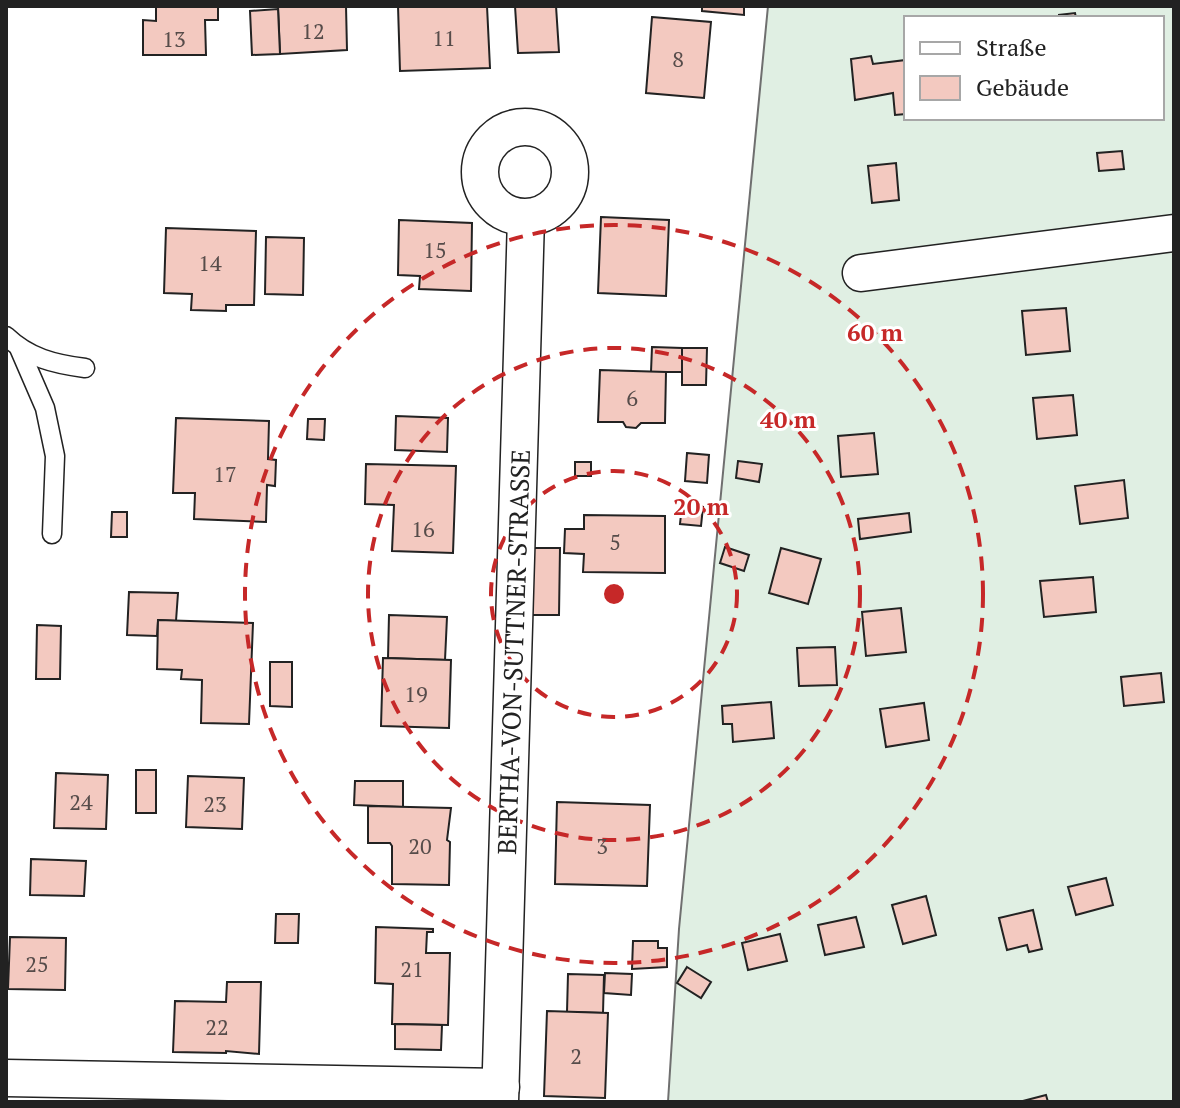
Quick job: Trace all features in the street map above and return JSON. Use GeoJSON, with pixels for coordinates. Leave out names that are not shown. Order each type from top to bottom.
{"type":"FeatureCollection","features":[{"type":"Feature","properties":{"kind":"street","name":"BERTHA-VON-SUTTNER-STRASSE"},"geometry":{"type":"LineString","coordinates":[[6,1078],[500,1094],[526,218]]}},
{"type":"Feature","properties":{"kind":"street"},"geometry":{"type":"LineString","coordinates":[[861,273],[1174,233]]}},
{"type":"Feature","properties":{"kind":"lane"},"geometry":{"type":"LineString","coordinates":[[12,342],[49,363],[85,368]]}},
{"type":"Feature","properties":{"kind":"lane"},"geometry":{"type":"LineString","coordinates":[[12,342],[45,408],[55,456],[52,534]]}},
{"type":"Feature","properties":{"kind":"green space"},"geometry":{"type":"Polygon","coordinates":[[[768,6],[1174,6],[1174,1102],[668,1102],[679,929],[768,6]]]}},
{"type":"Feature","properties":{"kind":"building"},"geometry":{"type":"Polygon","coordinates":[[[156,6],[218,6],[218,20],[205,20],[206,55],[143,55],[143,20],[156,21],[156,6]]]}},
{"type":"Feature","properties":{"kind":"building"},"geometry":{"type":"Polygon","coordinates":[[[278,6],[346,6],[347,50],[280,54],[278,6]]]}},
{"type":"Feature","properties":{"kind":"building"},"geometry":{"type":"Polygon","coordinates":[[[398,6],[487,6],[490,68],[400,71],[398,6]]]}},
{"type":"Feature","properties":{"kind":"building"},"geometry":{"type":"Polygon","coordinates":[[[515,6],[556,6],[559,52],[518,53],[515,6]]]}},
{"type":"Feature","properties":{"kind":"building"},"geometry":{"type":"Polygon","coordinates":[[[702,6],[744,6],[744,15],[702,11],[702,6]]]}},
{"type":"Feature","properties":{"kind":"building"},"geometry":{"type":"Polygon","coordinates":[[[278,9],[280,54],[252,55],[250,11],[278,9]]]}},
{"type":"Feature","properties":{"kind":"building"},"geometry":{"type":"Polygon","coordinates":[[[652,17],[711,22],[704,98],[646,93],[652,17]]]}},
{"type":"Feature","properties":{"kind":"building"},"geometry":{"type":"Polygon","coordinates":[[[871,56],[873,64],[904,60],[904,114],[895,115],[893,93],[855,100],[851,59],[871,56]]]}},
{"type":"Feature","properties":{"kind":"building"},"geometry":{"type":"Polygon","coordinates":[[[1122,151],[1124,169],[1099,171],[1097,153],[1122,151]]]}},
{"type":"Feature","properties":{"kind":"building"},"geometry":{"type":"Polygon","coordinates":[[[896,163],[899,200],[872,203],[868,166],[896,163]]]}},
{"type":"Feature","properties":{"kind":"building"},"geometry":{"type":"Polygon","coordinates":[[[601,217],[669,220],[666,296],[598,293],[601,217]]]}},
{"type":"Feature","properties":{"kind":"building"},"geometry":{"type":"Polygon","coordinates":[[[399,220],[472,223],[471,291],[419,289],[420,276],[398,275],[399,220]]]}},
{"type":"Feature","properties":{"kind":"building"},"geometry":{"type":"Polygon","coordinates":[[[166,228],[256,231],[254,305],[226,305],[226,311],[191,310],[192,294],[164,293],[166,228]]]}},
{"type":"Feature","properties":{"kind":"building"},"geometry":{"type":"Polygon","coordinates":[[[266,237],[304,238],[303,295],[265,294],[266,237]]]}},
{"type":"Feature","properties":{"kind":"building"},"geometry":{"type":"Polygon","coordinates":[[[1066,308],[1070,351],[1026,355],[1022,311],[1066,308]]]}},
{"type":"Feature","properties":{"kind":"building"},"geometry":{"type":"Polygon","coordinates":[[[652,347],[682,348],[682,372],[651,372],[652,347]]]}},
{"type":"Feature","properties":{"kind":"building"},"geometry":{"type":"Polygon","coordinates":[[[682,348],[707,348],[706,385],[682,385],[682,348]]]}},
{"type":"Feature","properties":{"kind":"building"},"geometry":{"type":"Polygon","coordinates":[[[600,370],[666,372],[665,423],[641,423],[636,428],[626,427],[623,422],[598,422],[600,370]]]}},
{"type":"Feature","properties":{"kind":"building"},"geometry":{"type":"Polygon","coordinates":[[[1073,395],[1077,435],[1037,439],[1033,398],[1073,395]]]}},
{"type":"Feature","properties":{"kind":"building"},"geometry":{"type":"Polygon","coordinates":[[[396,416],[448,418],[447,452],[395,450],[396,416]]]}},
{"type":"Feature","properties":{"kind":"building"},"geometry":{"type":"Polygon","coordinates":[[[176,418],[269,421],[268,459],[276,460],[275,486],[267,485],[266,522],[194,519],[195,493],[173,493],[176,418]]]}},
{"type":"Feature","properties":{"kind":"building"},"geometry":{"type":"Polygon","coordinates":[[[308,419],[325,419],[324,440],[307,439],[308,419]]]}},
{"type":"Feature","properties":{"kind":"building"},"geometry":{"type":"Polygon","coordinates":[[[874,433],[878,474],[841,477],[838,436],[874,433]]]}},
{"type":"Feature","properties":{"kind":"building"},"geometry":{"type":"Polygon","coordinates":[[[687,453],[709,455],[707,483],[685,481],[687,453]]]}},
{"type":"Feature","properties":{"kind":"building"},"geometry":{"type":"Polygon","coordinates":[[[738,461],[762,464],[759,482],[736,478],[738,461]]]}},
{"type":"Feature","properties":{"kind":"building"},"geometry":{"type":"Polygon","coordinates":[[[575,462],[591,462],[591,476],[575,476],[575,462]]]}},
{"type":"Feature","properties":{"kind":"building"},"geometry":{"type":"Polygon","coordinates":[[[366,464],[456,466],[453,553],[392,551],[394,505],[365,504],[366,464]]]}},
{"type":"Feature","properties":{"kind":"building"},"geometry":{"type":"Polygon","coordinates":[[[1124,480],[1128,518],[1080,524],[1075,486],[1124,480]]]}},
{"type":"Feature","properties":{"kind":"building"},"geometry":{"type":"Polygon","coordinates":[[[682,505],[703,507],[701,526],[680,524],[682,505]]]}},
{"type":"Feature","properties":{"kind":"building"},"geometry":{"type":"Polygon","coordinates":[[[112,512],[127,512],[127,537],[111,537],[112,512]]]}},
{"type":"Feature","properties":{"kind":"building"},"geometry":{"type":"Polygon","coordinates":[[[909,513],[911,532],[860,539],[858,519],[909,513]]]}},
{"type":"Feature","properties":{"kind":"building"},"geometry":{"type":"Polygon","coordinates":[[[584,515],[665,516],[665,573],[583,572],[584,554],[564,553],[565,529],[584,529],[584,515]]]}},
{"type":"Feature","properties":{"kind":"building"},"geometry":{"type":"Polygon","coordinates":[[[725,547],[749,555],[744,571],[720,563],[725,547]]]}},
{"type":"Feature","properties":{"kind":"building"},"geometry":{"type":"Polygon","coordinates":[[[531,548],[560,548],[559,615],[529,615],[531,548]]]}},
{"type":"Feature","properties":{"kind":"building"},"geometry":{"type":"Polygon","coordinates":[[[781,548],[821,559],[808,604],[769,593],[781,548]]]}},
{"type":"Feature","properties":{"kind":"building"},"geometry":{"type":"Polygon","coordinates":[[[1093,577],[1096,612],[1044,617],[1040,581],[1093,577]]]}},
{"type":"Feature","properties":{"kind":"building"},"geometry":{"type":"Polygon","coordinates":[[[129,592],[178,593],[176,621],[158,620],[157,636],[127,635],[129,592]]]}},
{"type":"Feature","properties":{"kind":"building"},"geometry":{"type":"Polygon","coordinates":[[[901,608],[906,652],[866,656],[862,612],[901,608]]]}},
{"type":"Feature","properties":{"kind":"building"},"geometry":{"type":"Polygon","coordinates":[[[389,615],[447,617],[445,660],[388,658],[389,615]]]}},
{"type":"Feature","properties":{"kind":"building"},"geometry":{"type":"Polygon","coordinates":[[[158,620],[253,623],[249,724],[201,723],[202,680],[181,679],[182,670],[157,669],[158,620]]]}},
{"type":"Feature","properties":{"kind":"building"},"geometry":{"type":"Polygon","coordinates":[[[37,625],[61,626],[60,679],[36,679],[37,625]]]}},
{"type":"Feature","properties":{"kind":"building"},"geometry":{"type":"Polygon","coordinates":[[[835,647],[837,685],[799,686],[797,648],[835,647]]]}},
{"type":"Feature","properties":{"kind":"building"},"geometry":{"type":"Polygon","coordinates":[[[383,658],[451,660],[449,728],[381,726],[383,658]]]}},
{"type":"Feature","properties":{"kind":"building"},"geometry":{"type":"Polygon","coordinates":[[[270,662],[292,662],[292,707],[270,706],[270,662]]]}},
{"type":"Feature","properties":{"kind":"building"},"geometry":{"type":"Polygon","coordinates":[[[1161,673],[1164,702],[1124,706],[1121,677],[1161,673]]]}},
{"type":"Feature","properties":{"kind":"building"},"geometry":{"type":"Polygon","coordinates":[[[771,702],[774,738],[733,742],[732,724],[723,724],[722,706],[771,702]]]}},
{"type":"Feature","properties":{"kind":"building"},"geometry":{"type":"Polygon","coordinates":[[[924,703],[929,740],[886,747],[880,709],[924,703]]]}},
{"type":"Feature","properties":{"kind":"building"},"geometry":{"type":"Polygon","coordinates":[[[136,770],[156,770],[156,813],[136,813],[136,770]]]}},
{"type":"Feature","properties":{"kind":"building"},"geometry":{"type":"Polygon","coordinates":[[[56,773],[108,775],[106,829],[54,828],[56,773]]]}},
{"type":"Feature","properties":{"kind":"building"},"geometry":{"type":"Polygon","coordinates":[[[188,776],[244,778],[242,829],[186,827],[188,776]]]}},
{"type":"Feature","properties":{"kind":"building"},"geometry":{"type":"Polygon","coordinates":[[[355,781],[403,781],[403,807],[354,805],[355,781]]]}},
{"type":"Feature","properties":{"kind":"building"},"geometry":{"type":"Polygon","coordinates":[[[557,802],[650,805],[647,886],[555,884],[557,802]]]}},
{"type":"Feature","properties":{"kind":"building"},"geometry":{"type":"Polygon","coordinates":[[[368,806],[451,808],[447,840],[450,842],[449,885],[392,884],[392,846],[390,843],[368,843],[368,806]]]}},
{"type":"Feature","properties":{"kind":"building"},"geometry":{"type":"Polygon","coordinates":[[[31,859],[86,861],[84,896],[30,895],[31,859]]]}},
{"type":"Feature","properties":{"kind":"building"},"geometry":{"type":"Polygon","coordinates":[[[1106,878],[1113,905],[1076,915],[1068,887],[1106,878]]]}},
{"type":"Feature","properties":{"kind":"building"},"geometry":{"type":"Polygon","coordinates":[[[926,896],[936,935],[903,944],[892,905],[926,896]]]}},
{"type":"Feature","properties":{"kind":"building"},"geometry":{"type":"Polygon","coordinates":[[[1033,910],[1042,949],[1029,952],[1027,945],[1007,950],[999,918],[1033,910]]]}},
{"type":"Feature","properties":{"kind":"building"},"geometry":{"type":"Polygon","coordinates":[[[276,914],[299,914],[298,943],[275,943],[276,914]]]}},
{"type":"Feature","properties":{"kind":"building"},"geometry":{"type":"Polygon","coordinates":[[[856,917],[864,947],[825,955],[818,925],[856,917]]]}},
{"type":"Feature","properties":{"kind":"building"},"geometry":{"type":"Polygon","coordinates":[[[376,927],[433,929],[433,932],[427,932],[426,953],[450,953],[448,1025],[392,1024],[393,984],[375,983],[376,927]]]}},
{"type":"Feature","properties":{"kind":"building"},"geometry":{"type":"Polygon","coordinates":[[[780,934],[787,961],[748,970],[742,943],[780,934]]]}},
{"type":"Feature","properties":{"kind":"building"},"geometry":{"type":"Polygon","coordinates":[[[10,937],[66,938],[65,990],[8,989],[10,937]]]}},
{"type":"Feature","properties":{"kind":"building"},"geometry":{"type":"Polygon","coordinates":[[[633,941],[658,941],[658,948],[667,948],[667,967],[632,969],[633,941]]]}},
{"type":"Feature","properties":{"kind":"building"},"geometry":{"type":"Polygon","coordinates":[[[687,967],[711,982],[701,998],[677,983],[687,967]]]}},
{"type":"Feature","properties":{"kind":"building"},"geometry":{"type":"Polygon","coordinates":[[[605,973],[632,974],[631,995],[604,993],[605,973]]]}},
{"type":"Feature","properties":{"kind":"building"},"geometry":{"type":"Polygon","coordinates":[[[568,974],[604,975],[603,1013],[567,1012],[568,974]]]}},
{"type":"Feature","properties":{"kind":"building"},"geometry":{"type":"Polygon","coordinates":[[[227,982],[261,982],[259,1054],[173,1052],[175,1001],[226,1002],[227,982]]]}},
{"type":"Feature","properties":{"kind":"building"},"geometry":{"type":"Polygon","coordinates":[[[547,1011],[608,1013],[605,1098],[544,1096],[547,1011]]]}},
{"type":"Feature","properties":{"kind":"building"},"geometry":{"type":"Polygon","coordinates":[[[395,1024],[442,1025],[441,1050],[395,1049],[395,1024]]]}},
{"type":"Feature","properties":{"kind":"building"},"geometry":{"type":"Polygon","coordinates":[[[1046,1095],[1048,1102],[1019,1102],[1046,1095]]]}}]}
